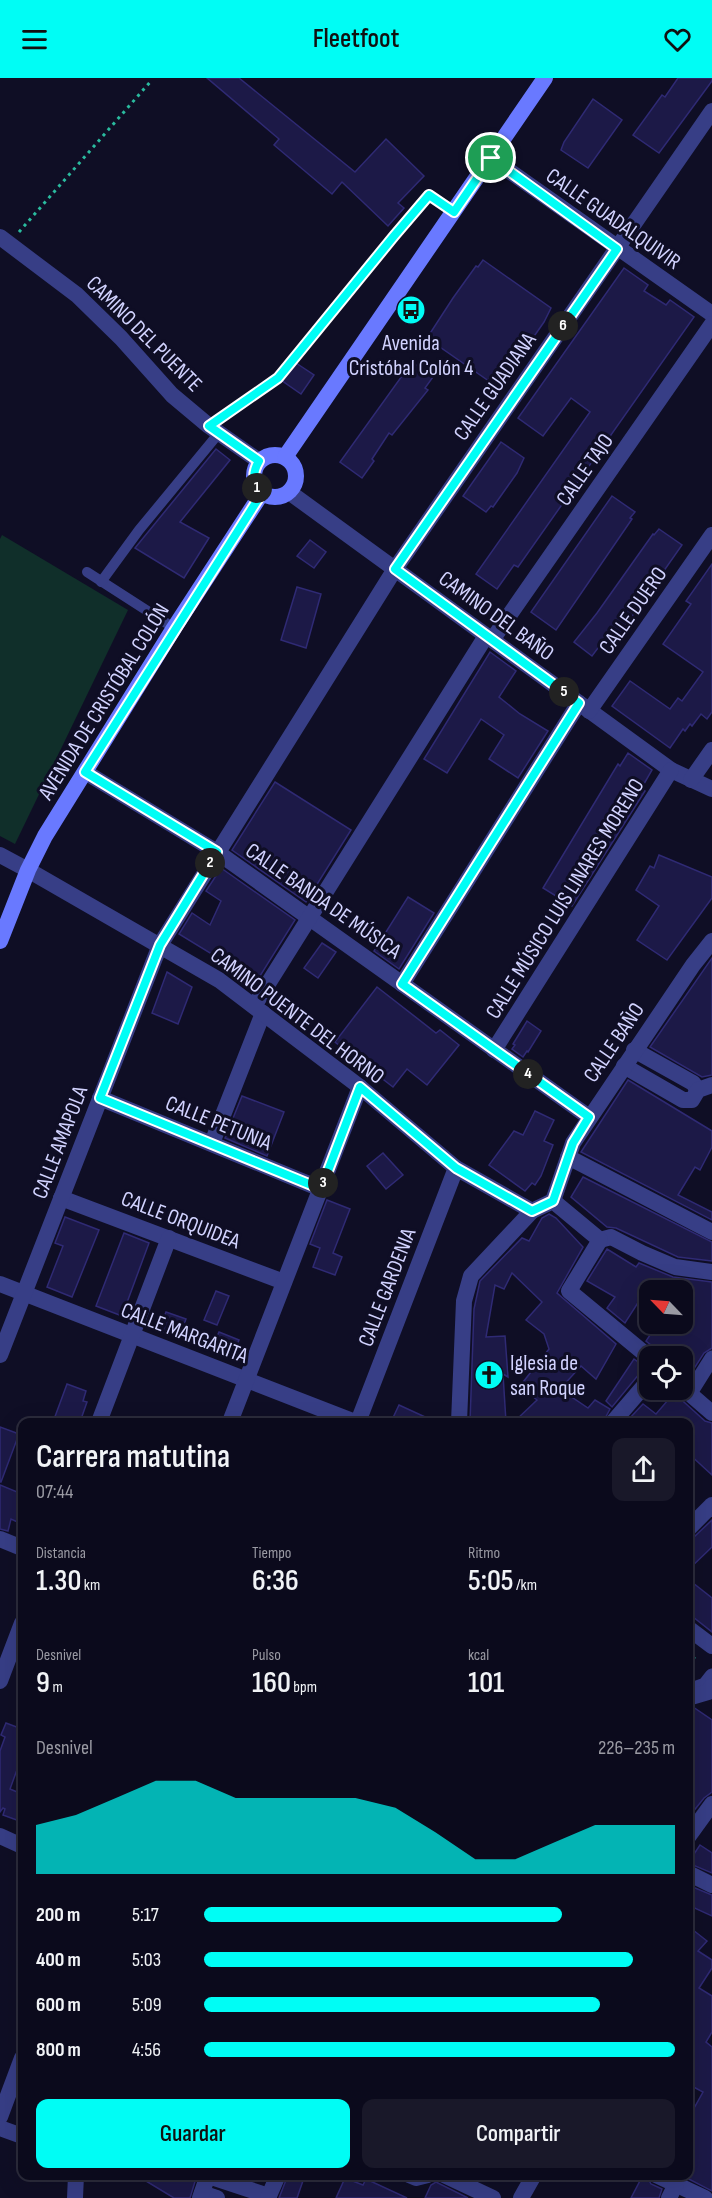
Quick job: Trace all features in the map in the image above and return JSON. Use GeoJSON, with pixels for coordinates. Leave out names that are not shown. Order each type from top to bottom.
{"type":"FeatureCollection","features":[{"type":"Feature","properties":{"kind":"main road"},"geometry":{"type":"LineString","coordinates":[[285,457],[545,78]]}},
{"type":"Feature","properties":{"kind":"main road"},"geometry":{"type":"LineString","coordinates":[[271,455],[285,457],[290,461],[296,474],[289,492],[275,497],[262,493],[257,488],[253,474],[259,461],[271,455]]}},
{"type":"Feature","properties":{"kind":"main road","name":"AVENIDA DE CRISTÓBAL COLÓN"},"geometry":{"type":"LineString","coordinates":[[0,941],[28,870],[45,836],[174,628],[262,493]]}},
{"type":"Feature","properties":{"kind":"street","name":"CALLE GUADIANA"},"geometry":{"type":"LineString","coordinates":[[217,852],[395,569],[712,111]]}},
{"type":"Feature","properties":{"kind":"street","name":"CALLE GUADALQUIVIR"},"geometry":{"type":"LineString","coordinates":[[491,158],[712,314]]}},
{"type":"Feature","properties":{"kind":"street","name":"CAMINO DEL PUENTE"},"geometry":{"type":"LineString","coordinates":[[4,241],[76,294],[121,338],[172,395],[259,461]]}},
{"type":"Feature","properties":{"kind":"street","name":"CALLE TAJO"},"geometry":{"type":"LineString","coordinates":[[212,1143],[259,1010],[309,917],[489,638],[712,324]]}},
{"type":"Feature","properties":{"kind":"street","name":"CAMINO DEL BAÑO"},"geometry":{"type":"LineString","coordinates":[[289,492],[671,771],[712,789]]}},
{"type":"Feature","properties":{"kind":"street","name":"CALLE DUERO"},"geometry":{"type":"LineString","coordinates":[[402,984],[584,707],[712,535]]}},
{"type":"Feature","properties":{"kind":"street"},"geometry":{"type":"LineString","coordinates":[[691,780],[712,750]]}},
{"type":"Feature","properties":{"kind":"street","name":"CALLE MÚSICO LUIS LINARES MORENO"},"geometry":{"type":"LineString","coordinates":[[495,1050],[671,771]]}},
{"type":"Feature","properties":{"kind":"street","name":"CALLE BANDA DE MÚSICA"},"geometry":{"type":"LineString","coordinates":[[85,772],[217,852],[589,1117]]}},
{"type":"Feature","properties":{"kind":"street","name":"CALLE AMAPOLA"},"geometry":{"type":"LineString","coordinates":[[0,1355],[160,945],[217,852]]}},
{"type":"Feature","properties":{"kind":"street","name":"CAMINO PUENTE DEL HORNO"},"geometry":{"type":"LineString","coordinates":[[0,855],[219,980],[360,1087],[456,1168],[532,1211]]}},
{"type":"Feature","properties":{"kind":"street","name":"CALLE BAÑO"},"geometry":{"type":"LineString","coordinates":[[553,1201],[573,1143],[634,1050],[712,941]]}},
{"type":"Feature","properties":{"kind":"street"},"geometry":{"type":"LineString","coordinates":[[624,1066],[683,1100],[692,1100],[705,1087],[693,1083],[634,1050]]}},
{"type":"Feature","properties":{"kind":"street"},"geometry":{"type":"LineString","coordinates":[[232,1418],[360,1087]]}},
{"type":"Feature","properties":{"kind":"street","name":"CALLE PETUNIA"},"geometry":{"type":"LineString","coordinates":[[100,1098],[321,1189]]}},
{"type":"Feature","properties":{"kind":"street"},"geometry":{"type":"LineString","coordinates":[[568,1157],[712,1232]]}},
{"type":"Feature","properties":{"kind":"street","name":"CALLE GARDENIA"},"geometry":{"type":"LineString","coordinates":[[358,1418],[456,1168]]}},
{"type":"Feature","properties":{"kind":"street","name":"CALLE ORQUIDEA"},"geometry":{"type":"LineString","coordinates":[[61,1198],[284,1282]]}},
{"type":"Feature","properties":{"kind":"street"},"geometry":{"type":"LineString","coordinates":[[459,1418],[464,1301],[471,1276],[532,1211],[553,1201],[600,1240]]}},
{"type":"Feature","properties":{"kind":"street"},"geometry":{"type":"LineString","coordinates":[[639,1349],[569,1291],[600,1240],[611,1237],[675,1267],[712,1272]]}},
{"type":"Feature","properties":{"kind":"street"},"geometry":{"type":"LineString","coordinates":[[101,1418],[169,1239]]}},
{"type":"Feature","properties":{"kind":"street","name":"CALLE MARGARITA"},"geometry":{"type":"LineString","coordinates":[[0,1284],[346,1418]]}},
{"type":"Feature","properties":{"kind":"street"},"geometry":{"type":"LineString","coordinates":[[693,1381],[712,1358]]}},
{"type":"Feature","properties":{"kind":"street"},"geometry":{"type":"LineString","coordinates":[[616,1418],[639,1392]]}},
{"type":"Feature","properties":{"kind":"street"},"geometry":{"type":"LineString","coordinates":[[693,1396],[712,1413]]}},
{"type":"Feature","properties":{"kind":"street"},"geometry":{"type":"LineString","coordinates":[[693,1524],[712,1505]]}},
{"type":"Feature","properties":{"kind":"street"},"geometry":{"type":"LineString","coordinates":[[0,1539],[18,1546]]}},
{"type":"Feature","properties":{"kind":"street"},"geometry":{"type":"LineString","coordinates":[[693,1633],[712,1648]]}},
{"type":"Feature","properties":{"kind":"street"},"geometry":{"type":"LineString","coordinates":[[0,1681],[18,1634]]}},
{"type":"Feature","properties":{"kind":"street"},"geometry":{"type":"LineString","coordinates":[[693,1688],[705,1685],[711,1687]]}},
{"type":"Feature","properties":{"kind":"street"},"geometry":{"type":"LineString","coordinates":[[693,1696],[711,1687]]}},
{"type":"Feature","properties":{"kind":"street"},"geometry":{"type":"LineString","coordinates":[[693,1830],[712,1804]]}},
{"type":"Feature","properties":{"kind":"street"},"geometry":{"type":"LineString","coordinates":[[0,1836],[18,1844]]}},
{"type":"Feature","properties":{"kind":"street"},"geometry":{"type":"LineString","coordinates":[[693,1876],[712,1885]]}},
{"type":"Feature","properties":{"kind":"street"},"geometry":{"type":"LineString","coordinates":[[0,2117],[18,2069]]}},
{"type":"Feature","properties":{"kind":"street"},"geometry":{"type":"LineString","coordinates":[[0,2128],[18,2135]]}},
{"type":"Feature","properties":{"kind":"street"},"geometry":{"type":"LineString","coordinates":[[75,2198],[76,2180]]}},
{"type":"Feature","properties":{"kind":"street"},"geometry":{"type":"LineString","coordinates":[[206,2196],[208,2180]]}},
{"type":"Feature","properties":{"kind":"street"},"geometry":{"type":"LineString","coordinates":[[222,2180],[268,2197],[276,2180]]}},
{"type":"Feature","properties":{"kind":"street"},"geometry":{"type":"LineString","coordinates":[[455,2180],[493,2198]]}},
{"type":"Feature","properties":{"kind":"street"},"geometry":{"type":"LineString","coordinates":[[521,2198],[531,2180]]}},
{"type":"Feature","properties":{"kind":"street"},"geometry":{"type":"LineString","coordinates":[[661,2180],[672,2191],[705,2198]]}},
{"type":"Feature","properties":{"kind":"lane"},"geometry":{"type":"LineString","coordinates":[[394,236],[429,195],[454,212]]}},
{"type":"Feature","properties":{"kind":"lane"},"geometry":{"type":"LineString","coordinates":[[101,582],[214,429]]}},
{"type":"Feature","properties":{"kind":"lane"},"geometry":{"type":"LineString","coordinates":[[87,573],[174,628]]}},
{"type":"Feature","properties":{"kind":"path"},"geometry":{"type":"LineString","coordinates":[[4,241],[151,81]]}},
{"type":"Feature","properties":{"kind":"path"},"geometry":{"type":"LineString","coordinates":[[214,429],[278,378],[394,236]]}},
{"type":"Feature","properties":{"kind":"green space"},"geometry":{"type":"Polygon","coordinates":[[[2,535],[128,610],[15,844],[0,836],[0,539],[2,535]]]}},
{"type":"Feature","properties":{"kind":"building"},"geometry":{"type":"Polygon","coordinates":[[[207,78],[239,78],[355,172],[386,139],[424,176],[398,203],[404,208],[388,226],[342,182],[332,194],[274,145],[279,139],[207,78]]]}},
{"type":"Feature","properties":{"kind":"building"},"geometry":{"type":"Polygon","coordinates":[[[678,78],[712,78],[712,81],[659,153],[633,135],[662,95],[665,97],[678,78]]]}},
{"type":"Feature","properties":{"kind":"building"},"geometry":{"type":"Polygon","coordinates":[[[593,99],[622,120],[588,168],[561,150],[593,99]]]}},
{"type":"Feature","properties":{"kind":"building"},"geometry":{"type":"Polygon","coordinates":[[[483,260],[551,308],[544,322],[503,381],[501,379],[496,386],[427,338],[453,298],[483,260]]]}},
{"type":"Feature","properties":{"kind":"building"},"geometry":{"type":"Polygon","coordinates":[[[624,268],[648,285],[644,291],[666,305],[670,300],[694,317],[518,567],[514,565],[497,589],[476,574],[590,412],[571,398],[543,436],[518,418],[624,268]]]}},
{"type":"Feature","properties":{"kind":"building"},"geometry":{"type":"Polygon","coordinates":[[[412,362],[433,377],[425,388],[428,390],[392,435],[389,433],[362,478],[340,462],[412,362]]]}},
{"type":"Feature","properties":{"kind":"building"},"geometry":{"type":"Polygon","coordinates":[[[296,363],[314,375],[301,394],[281,380],[296,363]]]}},
{"type":"Feature","properties":{"kind":"building"},"geometry":{"type":"Polygon","coordinates":[[[501,442],[524,458],[517,473],[493,507],[491,506],[486,512],[463,496],[501,442]]]}},
{"type":"Feature","properties":{"kind":"building"},"geometry":{"type":"Polygon","coordinates":[[[216,449],[230,460],[180,522],[209,538],[184,578],[135,548],[216,449]]]}},
{"type":"Feature","properties":{"kind":"building"},"geometry":{"type":"Polygon","coordinates":[[[612,496],[635,512],[556,630],[531,612],[612,496]]]}},
{"type":"Feature","properties":{"kind":"building"},"geometry":{"type":"Polygon","coordinates":[[[659,529],[682,545],[617,638],[610,632],[592,656],[574,642],[659,529]]]}},
{"type":"Feature","properties":{"kind":"building"},"geometry":{"type":"Polygon","coordinates":[[[310,540],[326,552],[314,568],[297,556],[310,540]]]}},
{"type":"Feature","properties":{"kind":"building"},"geometry":{"type":"Polygon","coordinates":[[[712,564],[712,712],[707,719],[701,714],[692,726],[690,724],[685,731],[683,729],[670,748],[612,706],[630,681],[670,709],[678,698],[682,701],[703,672],[663,644],[691,604],[686,601],[712,564]]]}},
{"type":"Feature","properties":{"kind":"building"},"geometry":{"type":"Polygon","coordinates":[[[297,587],[321,594],[306,648],[281,640],[297,587]]]}},
{"type":"Feature","properties":{"kind":"building"},"geometry":{"type":"Polygon","coordinates":[[[490,652],[516,671],[499,697],[520,714],[548,731],[518,778],[489,759],[504,735],[481,719],[447,773],[424,759],[490,652]]]}},
{"type":"Feature","properties":{"kind":"building"},"geometry":{"type":"Polygon","coordinates":[[[628,753],[652,770],[641,789],[645,791],[572,906],[543,888],[618,764],[620,766],[628,753]]]}},
{"type":"Feature","properties":{"kind":"building"},"geometry":{"type":"Polygon","coordinates":[[[275,782],[351,830],[306,902],[232,850],[275,782]]]}},
{"type":"Feature","properties":{"kind":"building"},"geometry":{"type":"Polygon","coordinates":[[[659,855],[712,877],[712,898],[667,960],[637,940],[659,906],[636,890],[650,866],[654,868],[659,855]]]}},
{"type":"Feature","properties":{"kind":"building"},"geometry":{"type":"Polygon","coordinates":[[[221,868],[295,920],[255,984],[225,962],[179,934],[192,913],[210,925],[221,901],[206,891],[221,868]]]}},
{"type":"Feature","properties":{"kind":"building"},"geometry":{"type":"Polygon","coordinates":[[[408,897],[434,913],[399,969],[374,951],[408,897]]]}},
{"type":"Feature","properties":{"kind":"building"},"geometry":{"type":"Polygon","coordinates":[[[322,943],[336,952],[318,978],[304,968],[322,943]]]}},
{"type":"Feature","properties":{"kind":"building"},"geometry":{"type":"Polygon","coordinates":[[[712,958],[712,1075],[702,1077],[650,1047],[712,958]]]}},
{"type":"Feature","properties":{"kind":"building"},"geometry":{"type":"Polygon","coordinates":[[[167,972],[192,987],[178,1024],[152,1013],[167,972]]]}},
{"type":"Feature","properties":{"kind":"building"},"geometry":{"type":"Polygon","coordinates":[[[377,987],[436,1033],[440,1030],[459,1045],[427,1085],[407,1069],[393,1087],[335,1042],[377,987]]]}},
{"type":"Feature","properties":{"kind":"building"},"geometry":{"type":"Polygon","coordinates":[[[527,1021],[541,1031],[523,1057],[512,1049],[527,1021]]]}},
{"type":"Feature","properties":{"kind":"building"},"geometry":{"type":"Polygon","coordinates":[[[628,1080],[712,1131],[712,1147],[700,1170],[695,1167],[678,1195],[712,1212],[712,1220],[581,1152],[628,1080]]]}},
{"type":"Feature","properties":{"kind":"building"},"geometry":{"type":"Polygon","coordinates":[[[242,1096],[284,1112],[267,1156],[225,1138],[242,1096]]]}},
{"type":"Feature","properties":{"kind":"building"},"geometry":{"type":"Polygon","coordinates":[[[535,1111],[554,1120],[544,1141],[553,1145],[541,1176],[535,1185],[532,1183],[525,1191],[489,1165],[514,1131],[523,1135],[535,1111]]]}},
{"type":"Feature","properties":{"kind":"building"},"geometry":{"type":"Polygon","coordinates":[[[383,1153],[403,1175],[386,1189],[367,1166],[383,1153]]]}},
{"type":"Feature","properties":{"kind":"building"},"geometry":{"type":"Polygon","coordinates":[[[583,1177],[712,1242],[712,1261],[678,1257],[616,1228],[607,1227],[571,1197],[583,1177]]]}},
{"type":"Feature","properties":{"kind":"building"},"geometry":{"type":"Polygon","coordinates":[[[327,1200],[350,1209],[333,1253],[342,1257],[335,1275],[313,1267],[320,1248],[310,1244],[327,1200]]]}},
{"type":"Feature","properties":{"kind":"building"},"geometry":{"type":"Polygon","coordinates":[[[549,1214],[556,1218],[583,1247],[557,1293],[616,1344],[596,1379],[581,1366],[560,1389],[588,1408],[595,1400],[610,1409],[605,1418],[518,1418],[537,1400],[520,1386],[549,1349],[544,1334],[526,1320],[542,1302],[512,1273],[504,1289],[495,1285],[486,1337],[505,1336],[508,1377],[503,1374],[506,1418],[470,1418],[474,1309],[480,1281],[522,1238],[529,1241],[542,1218],[549,1214]]]}},
{"type":"Feature","properties":{"kind":"building"},"geometry":{"type":"Polygon","coordinates":[[[65,1217],[99,1230],[72,1297],[47,1287],[63,1246],[55,1243],[65,1217]]]}},
{"type":"Feature","properties":{"kind":"building"},"geometry":{"type":"Polygon","coordinates":[[[124,1233],[149,1243],[122,1316],[96,1306],[124,1233]]]}},
{"type":"Feature","properties":{"kind":"building"},"geometry":{"type":"Polygon","coordinates":[[[607,1249],[636,1267],[639,1263],[673,1277],[712,1282],[712,1348],[704,1353],[693,1370],[693,1346],[652,1346],[646,1341],[651,1334],[693,1334],[693,1280],[639,1280],[639,1301],[625,1323],[607,1308],[615,1297],[587,1281],[607,1249]]]}},
{"type":"Feature","properties":{"kind":"building"},"geometry":{"type":"Polygon","coordinates":[[[216,1291],[229,1296],[217,1325],[204,1320],[216,1291]]]}},
{"type":"Feature","properties":{"kind":"building"},"geometry":{"type":"Polygon","coordinates":[[[166,1312],[186,1319],[179,1338],[159,1330],[166,1312]]]}},
{"type":"Feature","properties":{"kind":"building"},"geometry":{"type":"Polygon","coordinates":[[[219,1332],[239,1340],[232,1358],[211,1350],[219,1332]]]}},
{"type":"Feature","properties":{"kind":"building"},"geometry":{"type":"Polygon","coordinates":[[[634,1359],[639,1363],[639,1374],[612,1407],[606,1401],[634,1359]]]}},
{"type":"Feature","properties":{"kind":"building"},"geometry":{"type":"Polygon","coordinates":[[[67,1384],[86,1391],[83,1401],[87,1402],[81,1418],[54,1418],[67,1384]]]}},
{"type":"Feature","properties":{"kind":"building"},"geometry":{"type":"Polygon","coordinates":[[[668,1400],[682,1400],[705,1421],[712,1423],[712,1475],[693,1458],[693,1418],[630,1418],[643,1404],[656,1414],[668,1400]]]}},
{"type":"Feature","properties":{"kind":"building"},"geometry":{"type":"Polygon","coordinates":[[[399,1405],[427,1418],[393,1418],[399,1405]]]}},
{"type":"Feature","properties":{"kind":"building"},"geometry":{"type":"Polygon","coordinates":[[[0,1427],[18,1434],[18,1437],[0,1482],[0,1427]]]}},
{"type":"Feature","properties":{"kind":"building"},"geometry":{"type":"Polygon","coordinates":[[[0,1485],[18,1492],[18,1522],[11,1519],[8,1531],[0,1529],[0,1485]]]}},
{"type":"Feature","properties":{"kind":"building"},"geometry":{"type":"Polygon","coordinates":[[[712,1520],[712,1547],[693,1565],[693,1537],[712,1520]]]}},
{"type":"Feature","properties":{"kind":"building"},"geometry":{"type":"Polygon","coordinates":[[[693,1583],[712,1598],[712,1632],[693,1617],[693,1583]]]}},
{"type":"Feature","properties":{"kind":"building"},"geometry":{"type":"Polygon","coordinates":[[[693,1707],[712,1720],[712,1792],[693,1812],[693,1707]]]}},
{"type":"Feature","properties":{"kind":"building"},"geometry":{"type":"Polygon","coordinates":[[[6,1723],[18,1728],[18,1767],[10,1789],[18,1792],[18,1821],[3,1815],[5,1809],[3,1808],[0,1812],[0,1751],[5,1737],[1,1735],[6,1723]]]}},
{"type":"Feature","properties":{"kind":"building"},"geometry":{"type":"Polygon","coordinates":[[[700,1845],[712,1853],[712,1873],[693,1865],[693,1856],[700,1845]]]}},
{"type":"Feature","properties":{"kind":"building"},"geometry":{"type":"Polygon","coordinates":[[[693,1887],[712,1895],[712,1916],[693,1907],[693,1887]]]}},
{"type":"Feature","properties":{"kind":"building"},"geometry":{"type":"Polygon","coordinates":[[[693,1930],[707,1941],[698,1951],[712,1960],[712,1968],[699,1988],[712,1996],[712,2032],[706,2042],[712,2047],[712,2191],[691,2180],[693,2180],[693,2110],[703,2092],[693,2087],[693,1930]]]}},
{"type":"Feature","properties":{"kind":"building"},"geometry":{"type":"Polygon","coordinates":[[[144,2180],[195,2180],[190,2198],[174,2198],[144,2180]]]}},
{"type":"Feature","properties":{"kind":"building"},"geometry":{"type":"Polygon","coordinates":[[[286,2180],[303,2180],[297,2198],[279,2198],[286,2180]]]}},
{"type":"Feature","properties":{"kind":"building"},"geometry":{"type":"Polygon","coordinates":[[[344,2180],[363,2185],[366,2180],[368,2180],[407,2198],[336,2198],[344,2180]]]}},
{"type":"Feature","properties":{"kind":"building"},"geometry":{"type":"Polygon","coordinates":[[[640,2180],[649,2180],[651,2184],[662,2189],[659,2198],[631,2198],[640,2180]]]}},
{"type":"Feature","properties":{"kind":"building"},"geometry":{"type":"Polygon","coordinates":[[[436,2182],[468,2198],[425,2198],[431,2185],[436,2182]]]}},
{"type":"Feature","properties":{"kind":"place","name":"Avenida Cristóbal Colón 4"},"geometry":{"type":"Point","coordinates":[411,310]}},
{"type":"Feature","properties":{"kind":"place","name":"Iglesia de san Roque"},"geometry":{"type":"Point","coordinates":[489,1375]}},
{"type":"Feature","properties":{"kind":"route"},"geometry":{"type":"LineString","coordinates":[[491,158],[617,249],[395,569],[579,703],[402,984],[589,1117],[573,1143],[553,1201],[532,1211],[456,1168],[360,1087],[321,1189],[100,1098],[160,945],[217,852],[85,772],[174,628],[262,493],[257,488],[253,474],[259,461],[209,426],[278,378],[429,195],[454,212],[491,158]]}}]}
